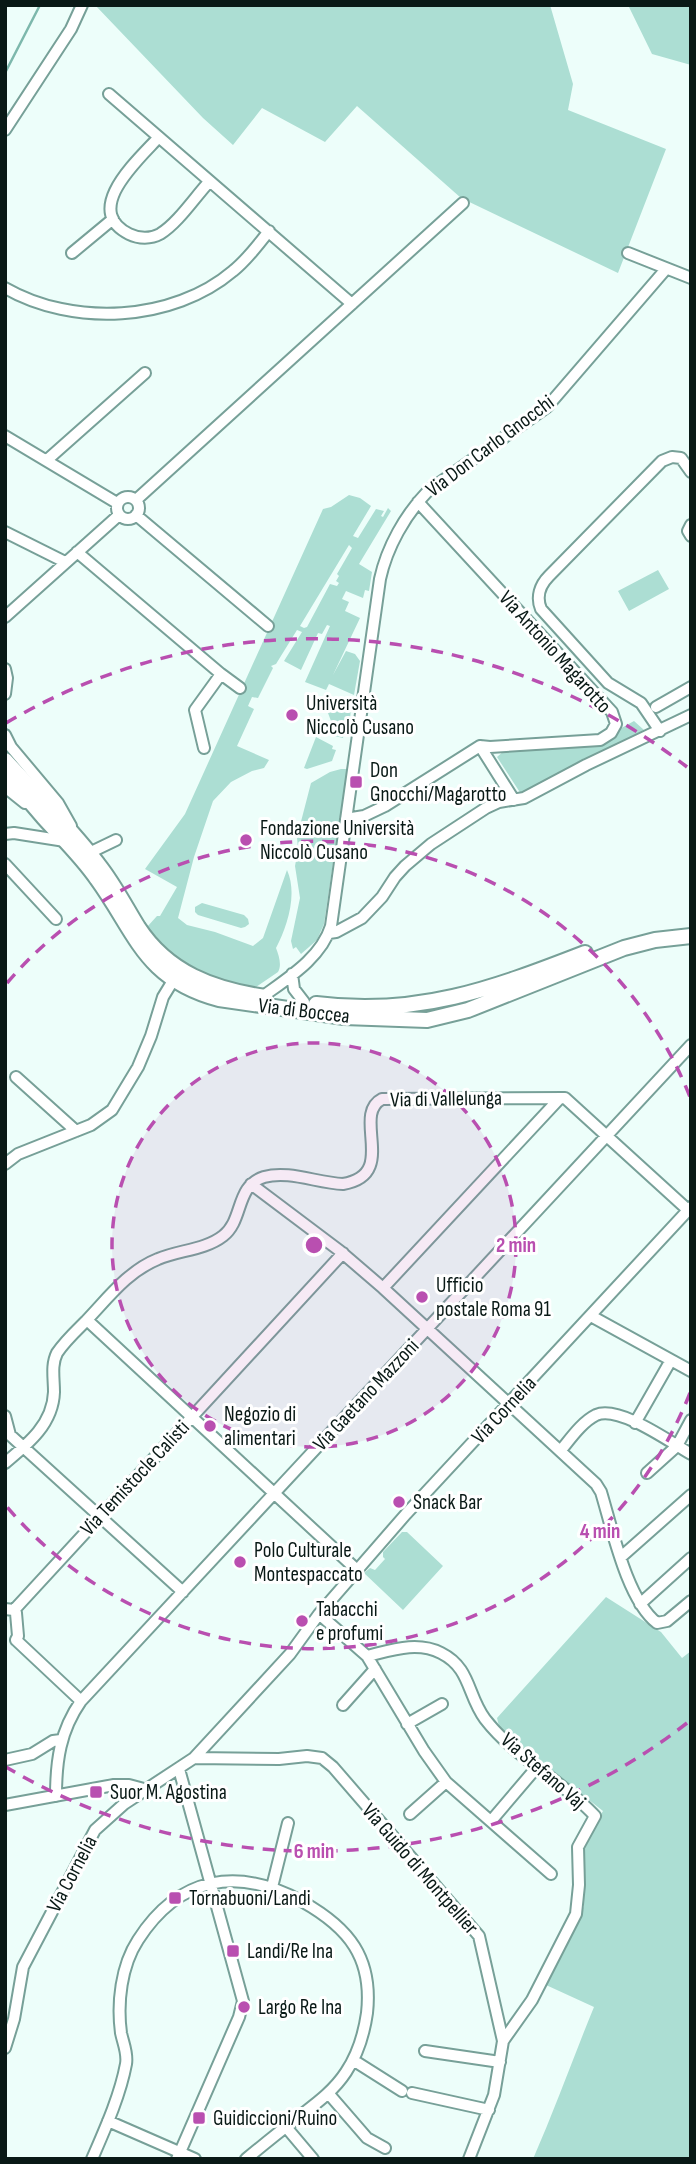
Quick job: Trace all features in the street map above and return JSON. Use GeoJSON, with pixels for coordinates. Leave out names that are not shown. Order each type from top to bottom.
{"type":"FeatureCollection","features":[{"type":"Feature","properties":{"kind":"main road","name":"Via di Boccea"},"geometry":{"type":"LineString","coordinates":[[5,760],[71,840],[137,944],[174,979],[205,995],[380,1020],[422,1021],[480,1006],[624,948],[691,936]]}},
{"type":"Feature","properties":{"kind":"main road","name":"Via di Boccea"},"geometry":{"type":"LineString","coordinates":[[5,774],[43,816],[89,853],[108,877],[148,941],[163,957],[181,971],[203,982],[261,1002],[381,1007],[444,1000],[510,982],[628,938],[691,926]]}},
{"type":"Feature","properties":{"kind":"street"},"geometry":{"type":"LineString","coordinates":[[5,130],[71,29],[82,5]]}},
{"type":"Feature","properties":{"kind":"street"},"geometry":{"type":"LineString","coordinates":[[109,94],[352,304]]}},
{"type":"Feature","properties":{"kind":"street"},"geometry":{"type":"LineString","coordinates":[[158,138],[117,185],[111,205],[113,219],[121,229],[143,238],[156,236],[168,227],[208,181]]}},
{"type":"Feature","properties":{"kind":"street"},"geometry":{"type":"LineString","coordinates":[[136,500],[463,203]]}},
{"type":"Feature","properties":{"kind":"street"},"geometry":{"type":"LineString","coordinates":[[72,253],[113,219]]}},
{"type":"Feature","properties":{"kind":"street"},"geometry":{"type":"LineString","coordinates":[[5,288],[28,299],[55,306],[115,314],[144,312],[181,300],[218,282],[235,270],[270,231]]}},
{"type":"Feature","properties":{"kind":"street"},"geometry":{"type":"LineString","coordinates":[[628,253],[691,278]]}},
{"type":"Feature","properties":{"kind":"street","name":"Via Don Carlo Gnocchi"},"geometry":{"type":"LineString","coordinates":[[261,1002],[315,953],[329,933],[334,916],[382,574],[395,538],[418,502],[431,489],[547,407],[666,269]]}},
{"type":"Feature","properties":{"kind":"street"},"geometry":{"type":"LineString","coordinates":[[47,460],[145,373]]}},
{"type":"Feature","properties":{"kind":"street"},"geometry":{"type":"LineString","coordinates":[[5,436],[117,503]]}},
{"type":"Feature","properties":{"kind":"street"},"geometry":{"type":"LineString","coordinates":[[660,731],[643,705],[608,683],[541,609],[539,592],[549,576],[662,461],[672,457],[681,458],[691,472]]}},
{"type":"Feature","properties":{"kind":"street"},"geometry":{"type":"LineString","coordinates":[[126,496],[136,500],[139,509],[136,515],[125,519],[119,515],[117,503],[126,496]]}},
{"type":"Feature","properties":{"kind":"street","name":"Via Antonio Magarotto"},"geometry":{"type":"LineString","coordinates":[[346,819],[366,815],[385,806],[480,746],[600,740],[612,732],[616,721],[612,712],[418,502]]}},
{"type":"Feature","properties":{"kind":"street"},"geometry":{"type":"LineString","coordinates":[[5,617],[119,515]]}},
{"type":"Feature","properties":{"kind":"street"},"geometry":{"type":"LineString","coordinates":[[136,515],[268,626]]}},
{"type":"Feature","properties":{"kind":"street"},"geometry":{"type":"LineString","coordinates":[[691,525],[688,531],[691,536]]}},
{"type":"Feature","properties":{"kind":"street"},"geometry":{"type":"LineString","coordinates":[[5,532],[65,562]]}},
{"type":"Feature","properties":{"kind":"street"},"geometry":{"type":"LineString","coordinates":[[77,552],[240,688]]}},
{"type":"Feature","properties":{"kind":"street"},"geometry":{"type":"LineString","coordinates":[[5,669],[5,694]]}},
{"type":"Feature","properties":{"kind":"street"},"geometry":{"type":"LineString","coordinates":[[204,748],[195,710],[222,674]]}},
{"type":"Feature","properties":{"kind":"street"},"geometry":{"type":"LineString","coordinates":[[656,707],[691,687]]}},
{"type":"Feature","properties":{"kind":"street"},"geometry":{"type":"LineString","coordinates":[[329,933],[362,918],[382,897],[401,869],[439,838],[492,805],[528,796],[586,765],[688,718]]}},
{"type":"Feature","properties":{"kind":"street"},"geometry":{"type":"LineString","coordinates":[[5,735],[11,747],[58,803],[71,840],[5,834]]}},
{"type":"Feature","properties":{"kind":"street"},"geometry":{"type":"LineString","coordinates":[[480,746],[514,800]]}},
{"type":"Feature","properties":{"kind":"street"},"geometry":{"type":"LineString","coordinates":[[5,787],[43,816]]}},
{"type":"Feature","properties":{"kind":"street"},"geometry":{"type":"LineString","coordinates":[[89,853],[116,840]]}},
{"type":"Feature","properties":{"kind":"street"},"geometry":{"type":"LineString","coordinates":[[5,864],[56,919]]}},
{"type":"Feature","properties":{"kind":"street"},"geometry":{"type":"LineString","coordinates":[[292,974],[294,989],[304,1002]]}},
{"type":"Feature","properties":{"kind":"street"},"geometry":{"type":"LineString","coordinates":[[5,1164],[18,1154],[105,1117],[119,1102],[138,1067],[163,997],[174,979]]}},
{"type":"Feature","properties":{"kind":"street","name":"Via Gaetano Mazzoni"},"geometry":{"type":"LineString","coordinates":[[56,1796],[56,1766],[61,1740],[81,1701],[691,1045]]}},
{"type":"Feature","properties":{"kind":"street"},"geometry":{"type":"LineString","coordinates":[[16,1077],[76,1130]]}},
{"type":"Feature","properties":{"kind":"street"},"geometry":{"type":"LineString","coordinates":[[383,1288],[560,1098],[570,1101],[690,1209]]}},
{"type":"Feature","properties":{"kind":"street","name":"Via di Vallelunga"},"geometry":{"type":"LineString","coordinates":[[251,1184],[277,1175],[335,1184],[358,1179],[369,1167],[372,1154],[371,1110],[382,1099],[560,1098]]}},
{"type":"Feature","properties":{"kind":"street"},"geometry":{"type":"LineString","coordinates":[[5,1463],[24,1447],[52,1411],[55,1356],[62,1345],[138,1270],[159,1258],[206,1245],[226,1234],[235,1220],[244,1193],[251,1184],[343,1253],[510,1403],[599,1488],[621,1557],[640,1604],[652,1619],[660,1623],[670,1619],[691,1601]]}},
{"type":"Feature","properties":{"kind":"street","name":"Via Cornelia"},"geometry":{"type":"LineString","coordinates":[[5,2048],[14,2019],[22,1969],[95,1830],[144,1789],[194,1758],[290,1654],[356,1570],[690,1209]]}},
{"type":"Feature","properties":{"kind":"street","name":"Via Temistocle Calisti"},"geometry":{"type":"LineString","coordinates":[[10,1610],[343,1253]]}},
{"type":"Feature","properties":{"kind":"street"},"geometry":{"type":"LineString","coordinates":[[591,1316],[691,1371]]}},
{"type":"Feature","properties":{"kind":"street"},"geometry":{"type":"LineString","coordinates":[[87,1320],[356,1570]]}},
{"type":"Feature","properties":{"kind":"street"},"geometry":{"type":"LineString","coordinates":[[635,1423],[671,1360]]}},
{"type":"Feature","properties":{"kind":"street"},"geometry":{"type":"LineString","coordinates":[[561,1450],[586,1422],[599,1414],[615,1414],[691,1454]]}},
{"type":"Feature","properties":{"kind":"street"},"geometry":{"type":"LineString","coordinates":[[5,1416],[8,1434],[183,1592]]}},
{"type":"Feature","properties":{"kind":"street"},"geometry":{"type":"LineString","coordinates":[[647,1472],[677,1446],[691,1420]]}},
{"type":"Feature","properties":{"kind":"street"},"geometry":{"type":"LineString","coordinates":[[621,1557],[691,1495]]}},
{"type":"Feature","properties":{"kind":"street"},"geometry":{"type":"LineString","coordinates":[[640,1604],[691,1558]]}},
{"type":"Feature","properties":{"kind":"street"},"geometry":{"type":"LineString","coordinates":[[10,1610],[18,1636],[11,1641],[81,1701]]}},
{"type":"Feature","properties":{"kind":"street"},"geometry":{"type":"LineString","coordinates":[[319,1615],[367,1656],[407,1724],[446,1782],[551,1874]]}},
{"type":"Feature","properties":{"kind":"street","name":"Via Stefano Vaj"},"geometry":{"type":"LineString","coordinates":[[367,1656],[415,1647],[431,1649],[448,1657],[462,1670],[486,1720],[516,1750],[594,1814],[595,1817],[578,1846],[579,1894],[572,1922],[532,2000],[503,2041]]}},
{"type":"Feature","properties":{"kind":"street"},"geometry":{"type":"LineString","coordinates":[[343,1706],[375,1670]]}},
{"type":"Feature","properties":{"kind":"street"},"geometry":{"type":"LineString","coordinates":[[407,1724],[442,1704]]}},
{"type":"Feature","properties":{"kind":"street"},"geometry":{"type":"LineString","coordinates":[[5,1760],[33,1754],[53,1741],[61,1740]]}},
{"type":"Feature","properties":{"kind":"street","name":"Via Guido di Montpellier"},"geometry":{"type":"LineString","coordinates":[[194,1758],[322,1758],[333,1767],[478,1933],[503,2041],[496,2088],[469,2159]]}},
{"type":"Feature","properties":{"kind":"street"},"geometry":{"type":"LineString","coordinates":[[491,1821],[537,1766]]}},
{"type":"Feature","properties":{"kind":"street"},"geometry":{"type":"LineString","coordinates":[[178,2155],[243,2007],[212,1883],[179,1769]]}},
{"type":"Feature","properties":{"kind":"street"},"geometry":{"type":"LineString","coordinates":[[410,1814],[446,1782]]}},
{"type":"Feature","properties":{"kind":"street"},"geometry":{"type":"LineString","coordinates":[[5,1805],[114,1785],[133,1785],[144,1789]]}},
{"type":"Feature","properties":{"kind":"street"},"geometry":{"type":"LineString","coordinates":[[272,1887],[288,1823]]}},
{"type":"Feature","properties":{"kind":"street"},"geometry":{"type":"LineString","coordinates":[[92,2159],[108,2121],[126,2065],[121,2032],[121,2003],[123,1979],[131,1953],[151,1922],[184,1895],[212,1883],[236,1880],[272,1887],[332,1920],[359,1953],[366,1973],[368,2000],[362,2040],[344,2076],[328,2093],[246,2159]]}},
{"type":"Feature","properties":{"kind":"street"},"geometry":{"type":"LineString","coordinates":[[425,2050],[500,2062]]}},
{"type":"Feature","properties":{"kind":"street"},"geometry":{"type":"LineString","coordinates":[[353,2060],[407,2092],[489,2110]]}},
{"type":"Feature","properties":{"kind":"street"},"geometry":{"type":"LineString","coordinates":[[328,2093],[367,2138],[385,2148]]}},
{"type":"Feature","properties":{"kind":"street"},"geometry":{"type":"LineString","coordinates":[[108,2121],[178,2155],[195,2159]]}},
{"type":"Feature","properties":{"kind":"street"},"geometry":{"type":"LineString","coordinates":[[286,2127],[313,2159]]}},
{"type":"Feature","properties":{"kind":"green space"},"geometry":{"type":"Polygon","coordinates":[[[95,5],[550,5],[573,84],[568,110],[666,149],[618,273],[461,198],[357,106],[325,142],[262,108],[233,145],[203,118],[95,5]]]}},
{"type":"Feature","properties":{"kind":"green space"},"geometry":{"type":"Polygon","coordinates":[[[628,5],[691,5],[691,65],[652,54],[628,5]]]}},
{"type":"Feature","properties":{"kind":"green space"},"geometry":{"type":"Polygon","coordinates":[[[349,495],[360,498],[371,506],[353,536],[358,538],[376,509],[384,511],[381,516],[383,517],[388,508],[391,511],[359,564],[372,572],[369,591],[365,590],[363,598],[346,591],[342,599],[349,602],[345,611],[360,618],[333,675],[346,651],[355,654],[360,661],[354,695],[329,684],[326,690],[305,682],[330,626],[327,625],[322,634],[318,633],[301,670],[284,661],[302,632],[297,630],[276,664],[271,666],[273,668],[258,698],[252,697],[248,706],[254,709],[237,746],[269,760],[264,768],[231,782],[213,801],[194,857],[178,918],[187,925],[253,946],[263,938],[287,870],[291,900],[284,930],[276,948],[280,960],[279,969],[256,987],[194,971],[159,943],[147,927],[160,916],[177,887],[145,869],[185,814],[323,509],[349,495]],[[349,545],[300,626],[307,627],[330,584],[337,586],[339,583],[336,581],[339,576],[337,574],[352,548],[349,545]]]}},
{"type":"Feature","properties":{"kind":"green space"},"geometry":{"type":"Polygon","coordinates":[[[658,570],[669,589],[629,611],[618,591],[658,570]]]}},
{"type":"Feature","properties":{"kind":"green space"},"geometry":{"type":"Polygon","coordinates":[[[343,702],[351,707],[350,720],[346,721],[343,738],[322,733],[331,721],[328,713],[332,705],[343,702]]]}},
{"type":"Feature","properties":{"kind":"green space"},"geometry":{"type":"Polygon","coordinates":[[[634,721],[644,730],[521,794],[497,757],[505,750],[598,741],[634,721]]]}},
{"type":"Feature","properties":{"kind":"green space"},"geometry":{"type":"Polygon","coordinates":[[[316,737],[336,750],[332,761],[304,768],[316,737]]]}},
{"type":"Feature","properties":{"kind":"green space"},"geometry":{"type":"Polygon","coordinates":[[[341,769],[347,769],[324,924],[317,940],[301,954],[296,947],[293,949],[291,941],[300,898],[295,866],[297,837],[311,783],[341,769]]]}},
{"type":"Feature","properties":{"kind":"green space"},"geometry":{"type":"Polygon","coordinates":[[[202,903],[244,915],[249,924],[241,928],[198,915],[195,907],[202,903]]]}},
{"type":"Feature","properties":{"kind":"green space"},"geometry":{"type":"Polygon","coordinates":[[[402,1532],[407,1532],[443,1566],[403,1610],[364,1573],[370,1568],[375,1570],[385,1559],[383,1552],[402,1532]]]}},
{"type":"Feature","properties":{"kind":"green space"},"geometry":{"type":"Polygon","coordinates":[[[606,1597],[661,1632],[682,1658],[691,1651],[691,2159],[533,2159],[594,2007],[546,1985],[584,1906],[581,1847],[603,1811],[500,1730],[497,1718],[606,1597]]]}},
{"type":"Feature","properties":{"kind":"waterway"},"geometry":{"type":"LineString","coordinates":[[5,73],[40,5]]}},
{"type":"Feature","properties":{"kind":"place","name":"Università Niccolò Cusano"},"geometry":{"type":"Point","coordinates":[292,715]}},
{"type":"Feature","properties":{"kind":"place","name":"Don Gnocchi/Magarotto"},"geometry":{"type":"Point","coordinates":[356,782]}},
{"type":"Feature","properties":{"kind":"place","name":"Fondazione Università Niccolò Cusano"},"geometry":{"type":"Point","coordinates":[246,840]}},
{"type":"Feature","properties":{"kind":"place","name":"Ufficio postale Roma 91"},"geometry":{"type":"Point","coordinates":[422,1297]}},
{"type":"Feature","properties":{"kind":"place","name":"Negozio di alimentari"},"geometry":{"type":"Point","coordinates":[210,1426]}},
{"type":"Feature","properties":{"kind":"place","name":"Snack Bar"},"geometry":{"type":"Point","coordinates":[399,1502]}},
{"type":"Feature","properties":{"kind":"place","name":"Polo Culturale Montespaccato"},"geometry":{"type":"Point","coordinates":[240,1562]}},
{"type":"Feature","properties":{"kind":"place","name":"Tabacchi e profumi"},"geometry":{"type":"Point","coordinates":[302,1621]}},
{"type":"Feature","properties":{"kind":"place","name":"Suor M. Agostina"},"geometry":{"type":"Point","coordinates":[96,1792]}},
{"type":"Feature","properties":{"kind":"place","name":"Tornabuoni/Landi"},"geometry":{"type":"Point","coordinates":[175,1898]}},
{"type":"Feature","properties":{"kind":"place","name":"Landi/Re Ina"},"geometry":{"type":"Point","coordinates":[233,1951]}},
{"type":"Feature","properties":{"kind":"place","name":"Largo Re Ina"},"geometry":{"type":"Point","coordinates":[244,2007]}},
{"type":"Feature","properties":{"kind":"place","name":"Guidiccioni/Ruino"},"geometry":{"type":"Point","coordinates":[199,2118]}}]}
